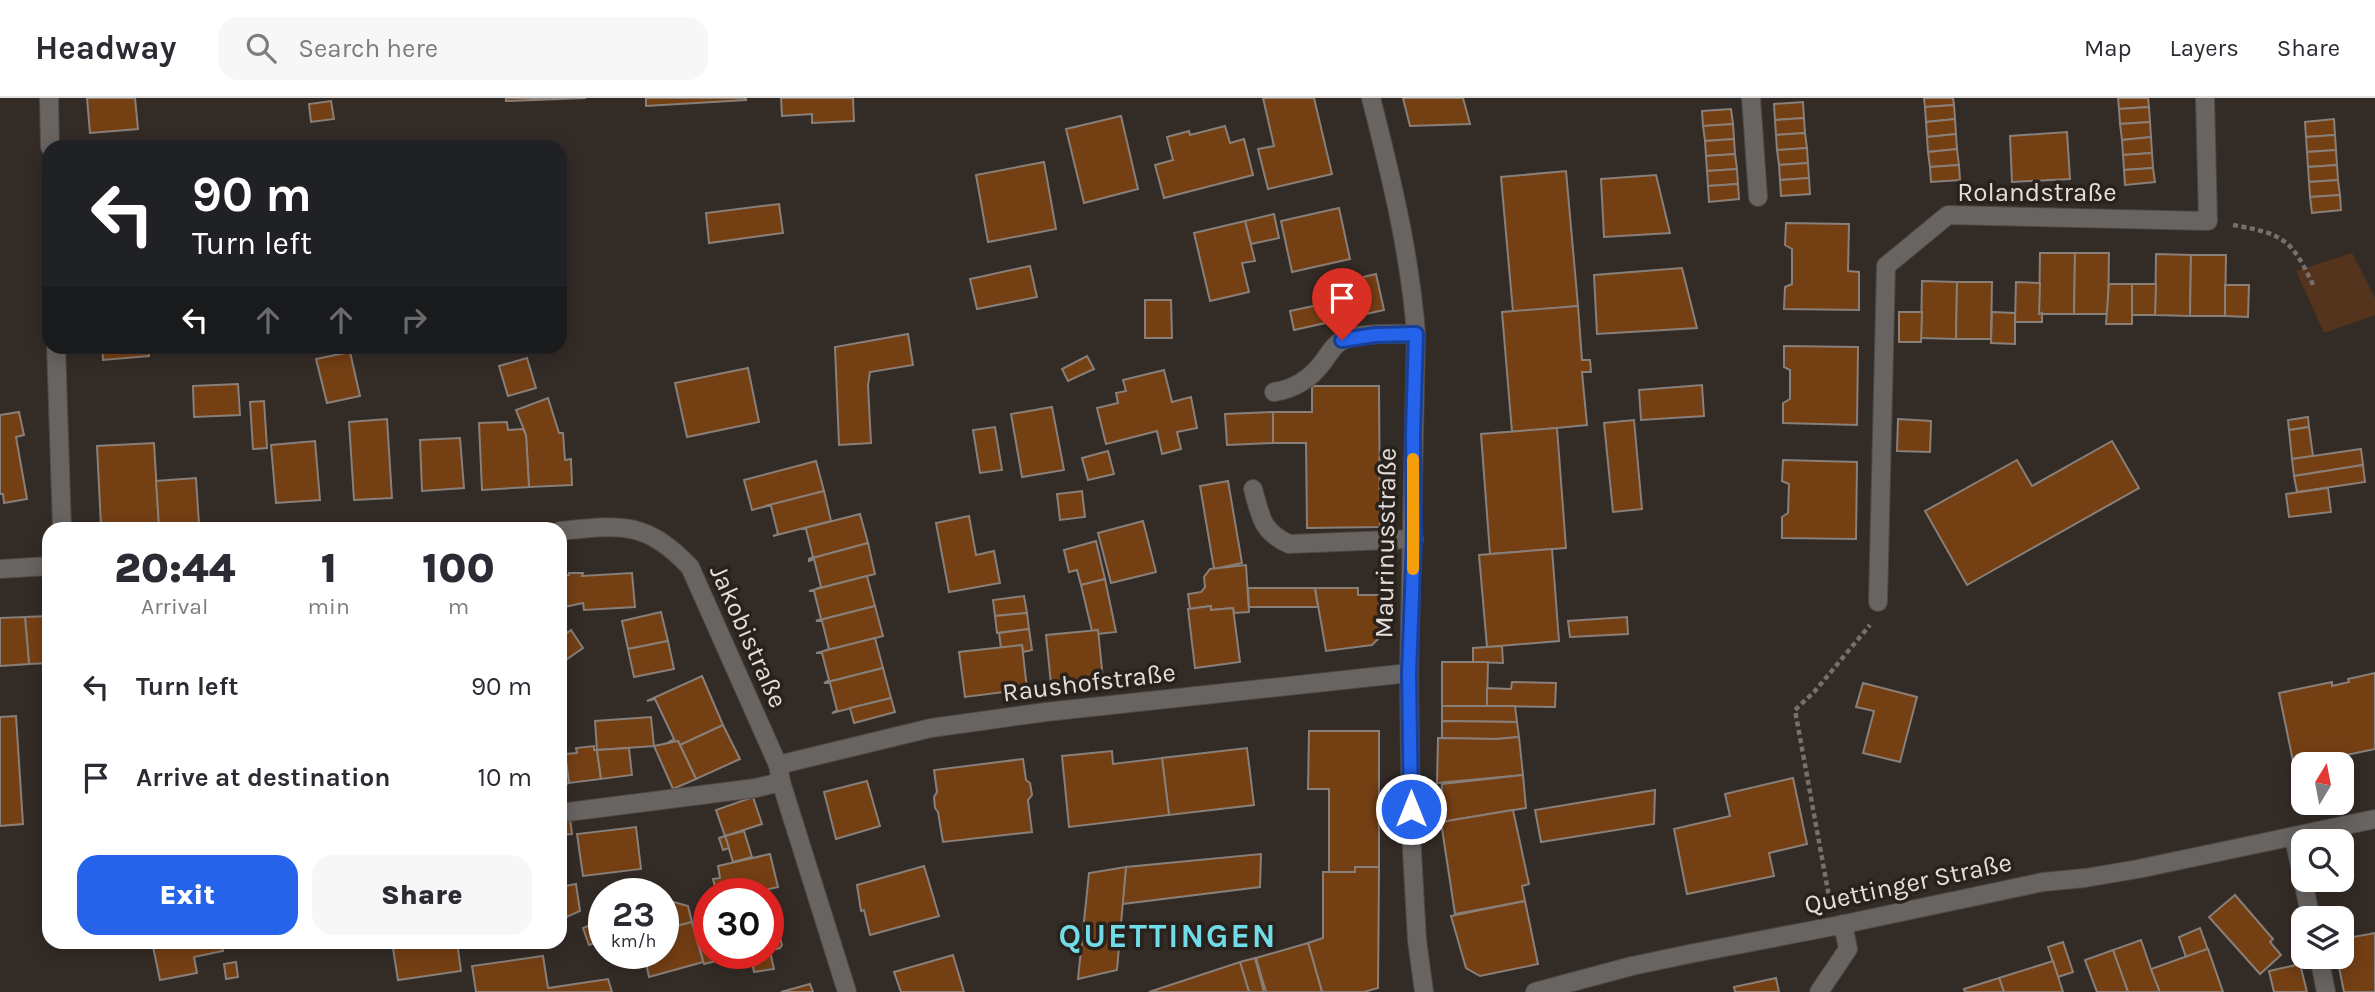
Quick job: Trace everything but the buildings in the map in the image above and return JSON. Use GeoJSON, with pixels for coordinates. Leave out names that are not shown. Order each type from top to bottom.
{"type":"FeatureCollection","features":[{"type":"Feature","properties":{"kind":"street"},"geometry":{"type":"LineString","coordinates":[[49,98],[50,140]]}},
{"type":"Feature","properties":{"kind":"street","name":"Maurinusstraße"},"geometry":{"type":"LineString","coordinates":[[1371,98],[1390,169],[1412,284],[1416,334],[1414,539],[1409,673],[1411,833],[1417,940],[1424,992]]}},
{"type":"Feature","properties":{"kind":"street"},"geometry":{"type":"LineString","coordinates":[[1751,98],[1758,197]]}},
{"type":"Feature","properties":{"kind":"street"},"geometry":{"type":"LineString","coordinates":[[2206,98],[2208,221]]}},
{"type":"Feature","properties":{"kind":"street","name":"Rolandstraße"},"geometry":{"type":"LineString","coordinates":[[1878,602],[1886,266],[1948,215],[2208,221]]}},
{"type":"Feature","properties":{"kind":"street"},"geometry":{"type":"LineString","coordinates":[[1274,392],[1286,390],[1306,380],[1342,340],[1375,335],[1416,334]]}},
{"type":"Feature","properties":{"kind":"street"},"geometry":{"type":"LineString","coordinates":[[56,354],[62,522]]}},
{"type":"Feature","properties":{"kind":"street"},"geometry":{"type":"LineString","coordinates":[[1254,489],[1263,526],[1274,537],[1289,544],[1414,539]]}},
{"type":"Feature","properties":{"kind":"street","name":"Jakobistraße"},"geometry":{"type":"LineString","coordinates":[[567,531],[622,527],[652,535],[670,546],[690,567],[780,774],[847,992]]}},
{"type":"Feature","properties":{"kind":"street"},"geometry":{"type":"LineString","coordinates":[[0,569],[42,566]]}},
{"type":"Feature","properties":{"kind":"street","name":"Raushofstraße"},"geometry":{"type":"LineString","coordinates":[[780,774],[931,728],[1046,712],[1409,673]]}},
{"type":"Feature","properties":{"kind":"street"},"geometry":{"type":"LineString","coordinates":[[567,812],[756,788],[780,774]]}},
{"type":"Feature","properties":{"kind":"street","name":"Quettinger Straße"},"geometry":{"type":"LineString","coordinates":[[2332,829],[2375,819]]}},
{"type":"Feature","properties":{"kind":"street","name":"Quettinger Straße"},"geometry":{"type":"LineString","coordinates":[[1535,992],[1632,966],[2043,882],[2138,869],[2291,839]]}},
{"type":"Feature","properties":{"kind":"street"},"geometry":{"type":"LineString","coordinates":[[1819,992],[1848,949],[1839,925]]}},
{"type":"Feature","properties":{"kind":"street"},"geometry":{"type":"LineString","coordinates":[[2321,969],[2326,992]]}},
{"type":"Feature","properties":{"kind":"path"},"geometry":{"type":"LineString","coordinates":[[2208,221],[2257,229],[2283,238],[2298,254],[2314,287]]}},
{"type":"Feature","properties":{"kind":"path"},"geometry":{"type":"LineString","coordinates":[[1839,925],[1794,710],[1815,691],[1877,617],[1878,602]]}},
{"type":"Feature","properties":{"kind":"shaded area"},"geometry":{"type":"Polygon","coordinates":[[[2352,253],[2375,298],[2375,315],[2324,333],[2296,271],[2352,253]]]}},
{"type":"Feature","properties":{"kind":"slow traffic"},"geometry":{"type":"LineString","coordinates":[[1413,459],[1413,569]]}},
{"type":"Feature","properties":{"kind":"district","name":"QUETTINGEN"},"geometry":{"type":"Point","coordinates":[1168,935]}},
{"type":"Feature","properties":{"kind":"route"},"geometry":{"type":"LineString","coordinates":[[1342,340],[1375,335],[1416,334],[1414,539],[1409,673],[1411,809]]}}]}
